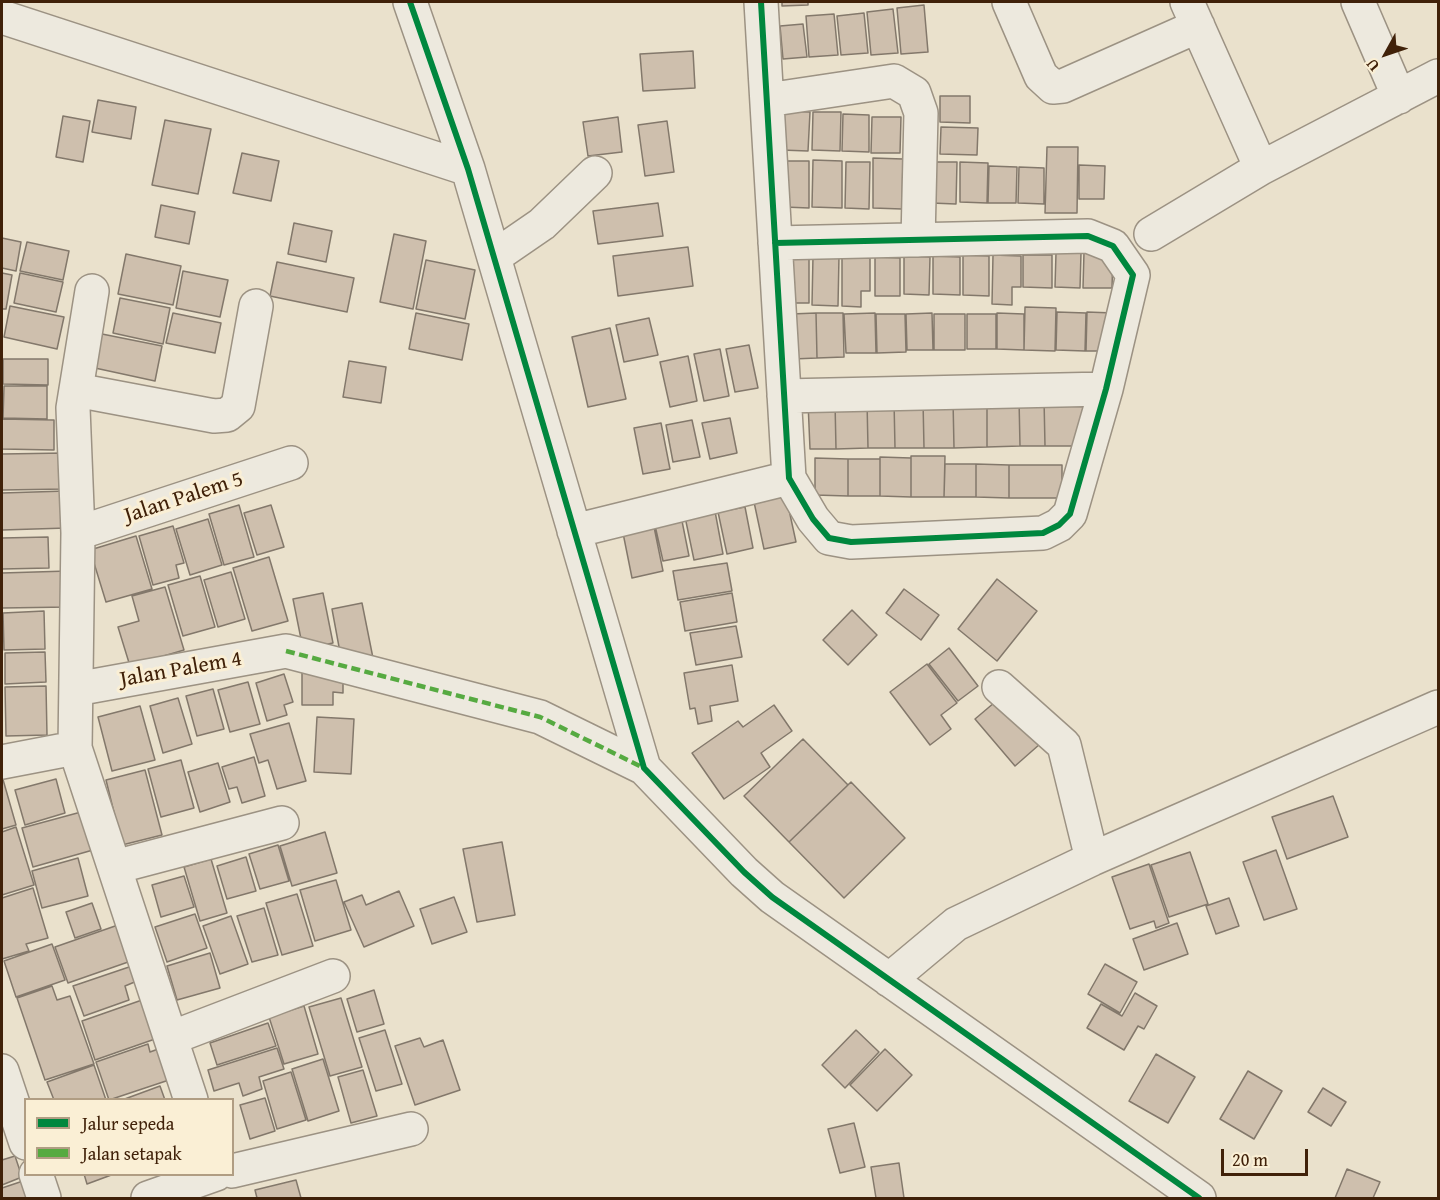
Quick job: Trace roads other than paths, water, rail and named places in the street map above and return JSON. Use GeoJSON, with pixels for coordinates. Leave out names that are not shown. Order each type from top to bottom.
{"type":"FeatureCollection","features":[{"type":"Feature","properties":{"kind":"street"},"geometry":{"type":"LineString","coordinates":[[410,2],[468,169],[644,768],[744,872],[772,897],[1199,1198]]}},
{"type":"Feature","properties":{"kind":"street"},"geometry":{"type":"LineString","coordinates":[[761,2],[767,100],[775,243],[789,478],[813,519],[829,538],[851,542],[1043,533],[1059,525],[1070,514],[1106,389],[1133,275],[1113,246],[1088,236],[775,243]]}},
{"type":"Feature","properties":{"kind":"street"},"geometry":{"type":"LineString","coordinates":[[1009,2],[1041,76],[1053,87],[1063,86],[1192,14],[1261,168]]}},
{"type":"Feature","properties":{"kind":"street"},"geometry":{"type":"LineString","coordinates":[[1358,2],[1399,97]]}},
{"type":"Feature","properties":{"kind":"street"},"geometry":{"type":"LineString","coordinates":[[2,17],[468,169]]}},
{"type":"Feature","properties":{"kind":"street"},"geometry":{"type":"LineString","coordinates":[[1151,234],[1261,168],[1438,76]]}},
{"type":"Feature","properties":{"kind":"street"},"geometry":{"type":"LineString","coordinates":[[767,100],[894,81],[914,93],[921,113],[918,240]]}},
{"type":"Feature","properties":{"kind":"street"},"geometry":{"type":"LineString","coordinates":[[494,257],[542,224],[595,173]]}},
{"type":"Feature","properties":{"kind":"street"},"geometry":{"type":"LineString","coordinates":[[92,291],[74,408],[78,533],[75,748],[190,1098]]}},
{"type":"Feature","properties":{"kind":"street"},"geometry":{"type":"LineString","coordinates":[[76,390],[214,416],[227,415],[238,406],[256,306]]}},
{"type":"Feature","properties":{"kind":"street"},"geometry":{"type":"LineString","coordinates":[[784,396],[1106,389]]}},
{"type":"Feature","properties":{"kind":"street","name":"Jalan Palem 5"},"geometry":{"type":"LineString","coordinates":[[78,533],[291,462]]}},
{"type":"Feature","properties":{"kind":"street"},"geometry":{"type":"LineString","coordinates":[[574,531],[789,478]]}},
{"type":"Feature","properties":{"kind":"street","name":"Jalan Palem 4"},"geometry":{"type":"LineString","coordinates":[[76,688],[286,651],[540,717],[644,768]]}},
{"type":"Feature","properties":{"kind":"street"},"geometry":{"type":"LineString","coordinates":[[999,687],[1064,745],[1092,859]]}},
{"type":"Feature","properties":{"kind":"street"},"geometry":{"type":"LineString","coordinates":[[889,980],[956,924],[1092,859],[1438,707]]}},
{"type":"Feature","properties":{"kind":"street"},"geometry":{"type":"LineString","coordinates":[[2,762],[75,748]]}},
{"type":"Feature","properties":{"kind":"street"},"geometry":{"type":"LineString","coordinates":[[115,867],[282,823]]}},
{"type":"Feature","properties":{"kind":"street"},"geometry":{"type":"LineString","coordinates":[[171,1038],[333,976]]}},
{"type":"Feature","properties":{"kind":"street"},"geometry":{"type":"LineString","coordinates":[[2,1071],[24,1137]]}},
{"type":"Feature","properties":{"kind":"street"},"geometry":{"type":"LineString","coordinates":[[234,1171],[411,1129]]}},
{"type":"Feature","properties":{"kind":"street"},"geometry":{"type":"LineString","coordinates":[[37,1176],[44,1198]]}},
{"type":"Feature","properties":{"kind":"street"},"geometry":{"type":"LineString","coordinates":[[148,1198],[210,1176]]}}]}
